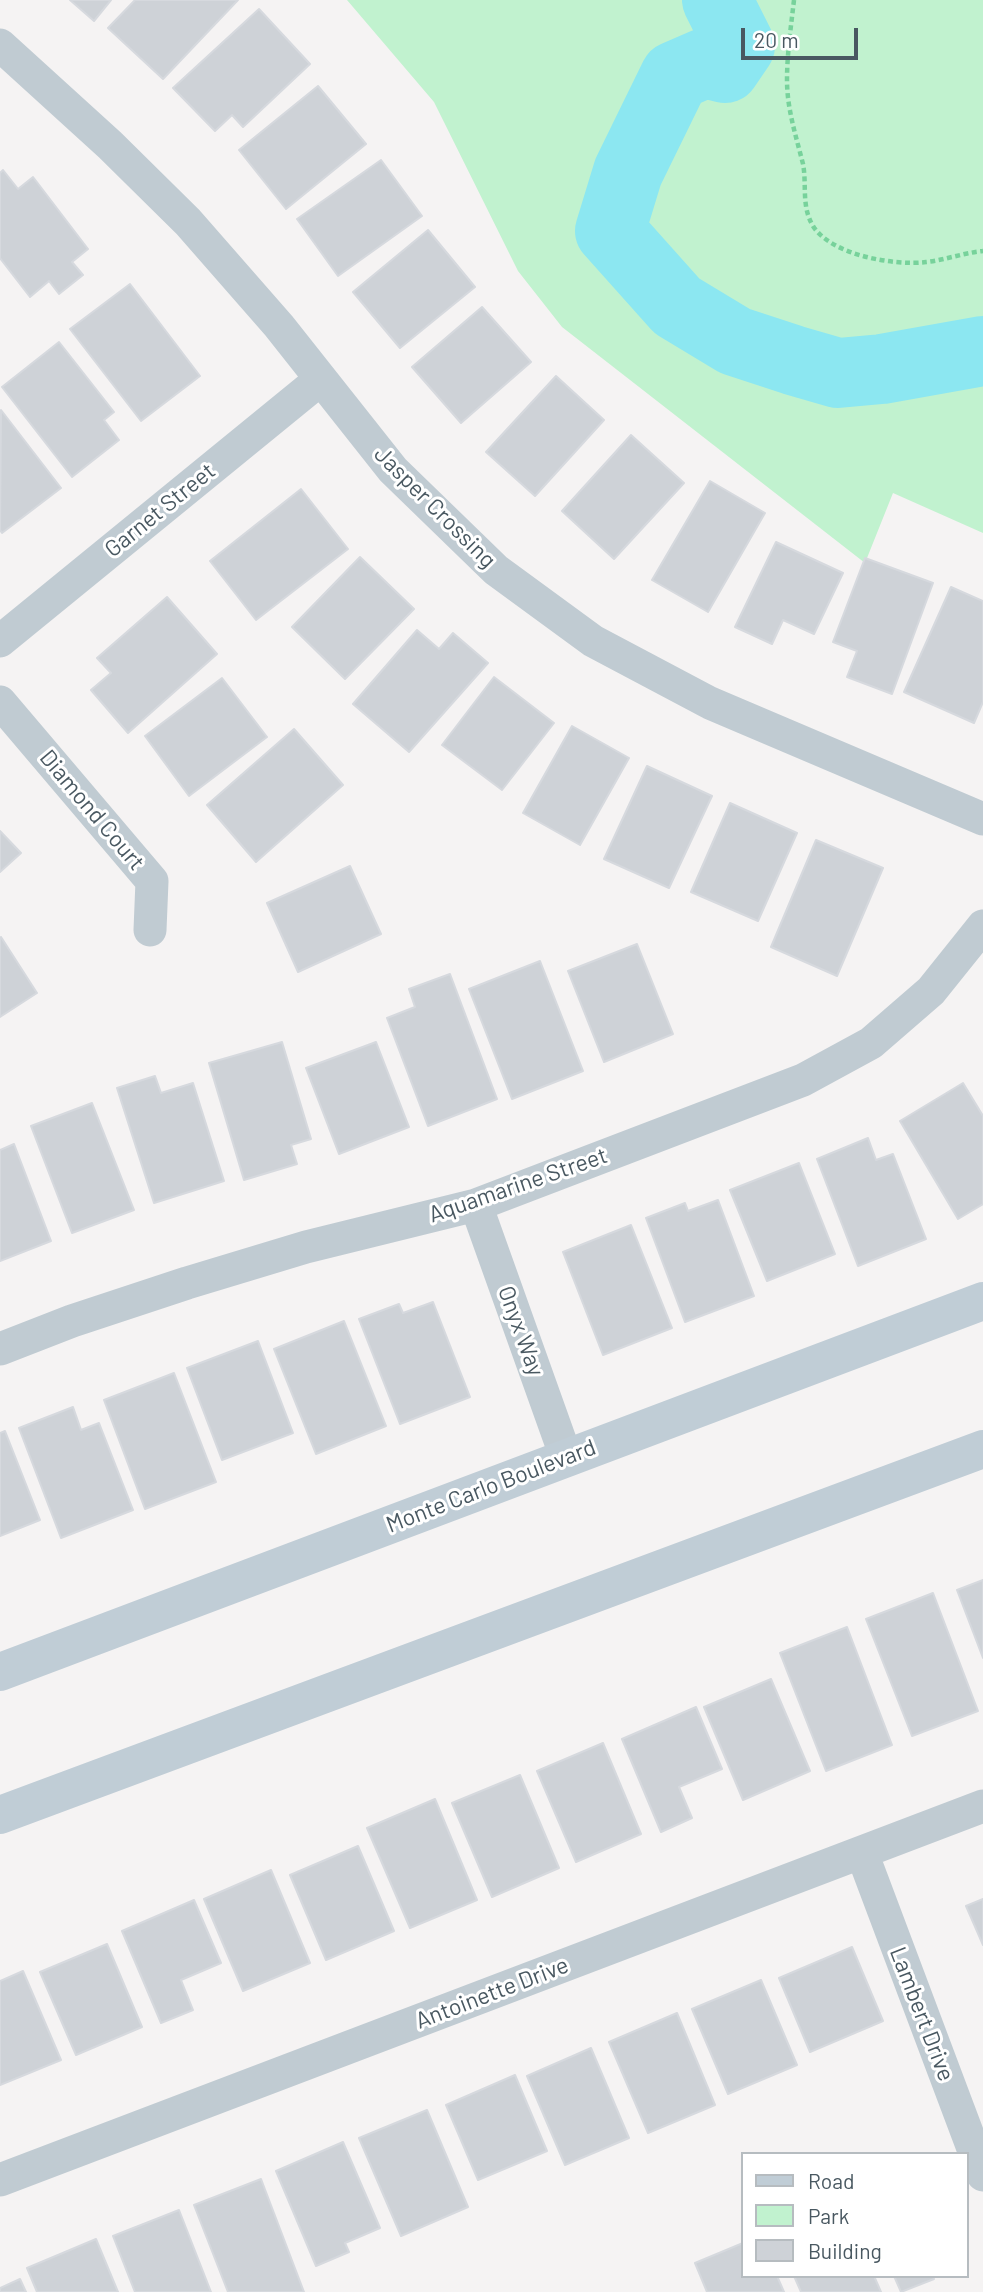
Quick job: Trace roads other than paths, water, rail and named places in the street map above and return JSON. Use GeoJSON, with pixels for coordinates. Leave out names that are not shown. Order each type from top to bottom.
{"type":"FeatureCollection","features":[{"type":"Feature","properties":{"kind":"main road","name":"Monte Carlo Boulevard"},"geometry":{"type":"LineString","coordinates":[[0,1672],[983,1301]]}},
{"type":"Feature","properties":{"kind":"main road"},"geometry":{"type":"LineString","coordinates":[[0,1815],[983,1449]]}},
{"type":"Feature","properties":{"kind":"street","name":"Jasper Crossing"},"geometry":{"type":"LineString","coordinates":[[2,50],[110,145],[188,222],[279,326],[393,470],[486,561],[593,641],[710,703],[983,819]]}},
{"type":"Feature","properties":{"kind":"street","name":"Garnet Street"},"geometry":{"type":"LineString","coordinates":[[0,641],[321,379]]}},
{"type":"Feature","properties":{"kind":"street","name":"Diamond Court"},"geometry":{"type":"LineString","coordinates":[[0,702],[152,880],[150,930]]}},
{"type":"Feature","properties":{"kind":"street","name":"Aquamarine Street"},"geometry":{"type":"LineString","coordinates":[[0,1349],[72,1321],[200,1279],[306,1247],[476,1205],[803,1080],[871,1043],[931,991],[983,926]]}},
{"type":"Feature","properties":{"kind":"street","name":"Onyx Way"},"geometry":{"type":"LineString","coordinates":[[476,1205],[566,1457]]}},
{"type":"Feature","properties":{"kind":"street","name":"Antoinette Drive"},"geometry":{"type":"LineString","coordinates":[[0,2180],[983,1806]]}},
{"type":"Feature","properties":{"kind":"street","name":"Lambert Drive"},"geometry":{"type":"LineString","coordinates":[[862,1853],[983,2175]]}},
{"type":"Feature","properties":{"kind":"waterway"},"geometry":{"type":"LineString","coordinates":[[717,0],[740,46],[725,68],[705,63],[675,76],[628,172],[610,231],[677,306],[735,341],[793,360],[838,373],[882,369],[983,351]]}}]}
